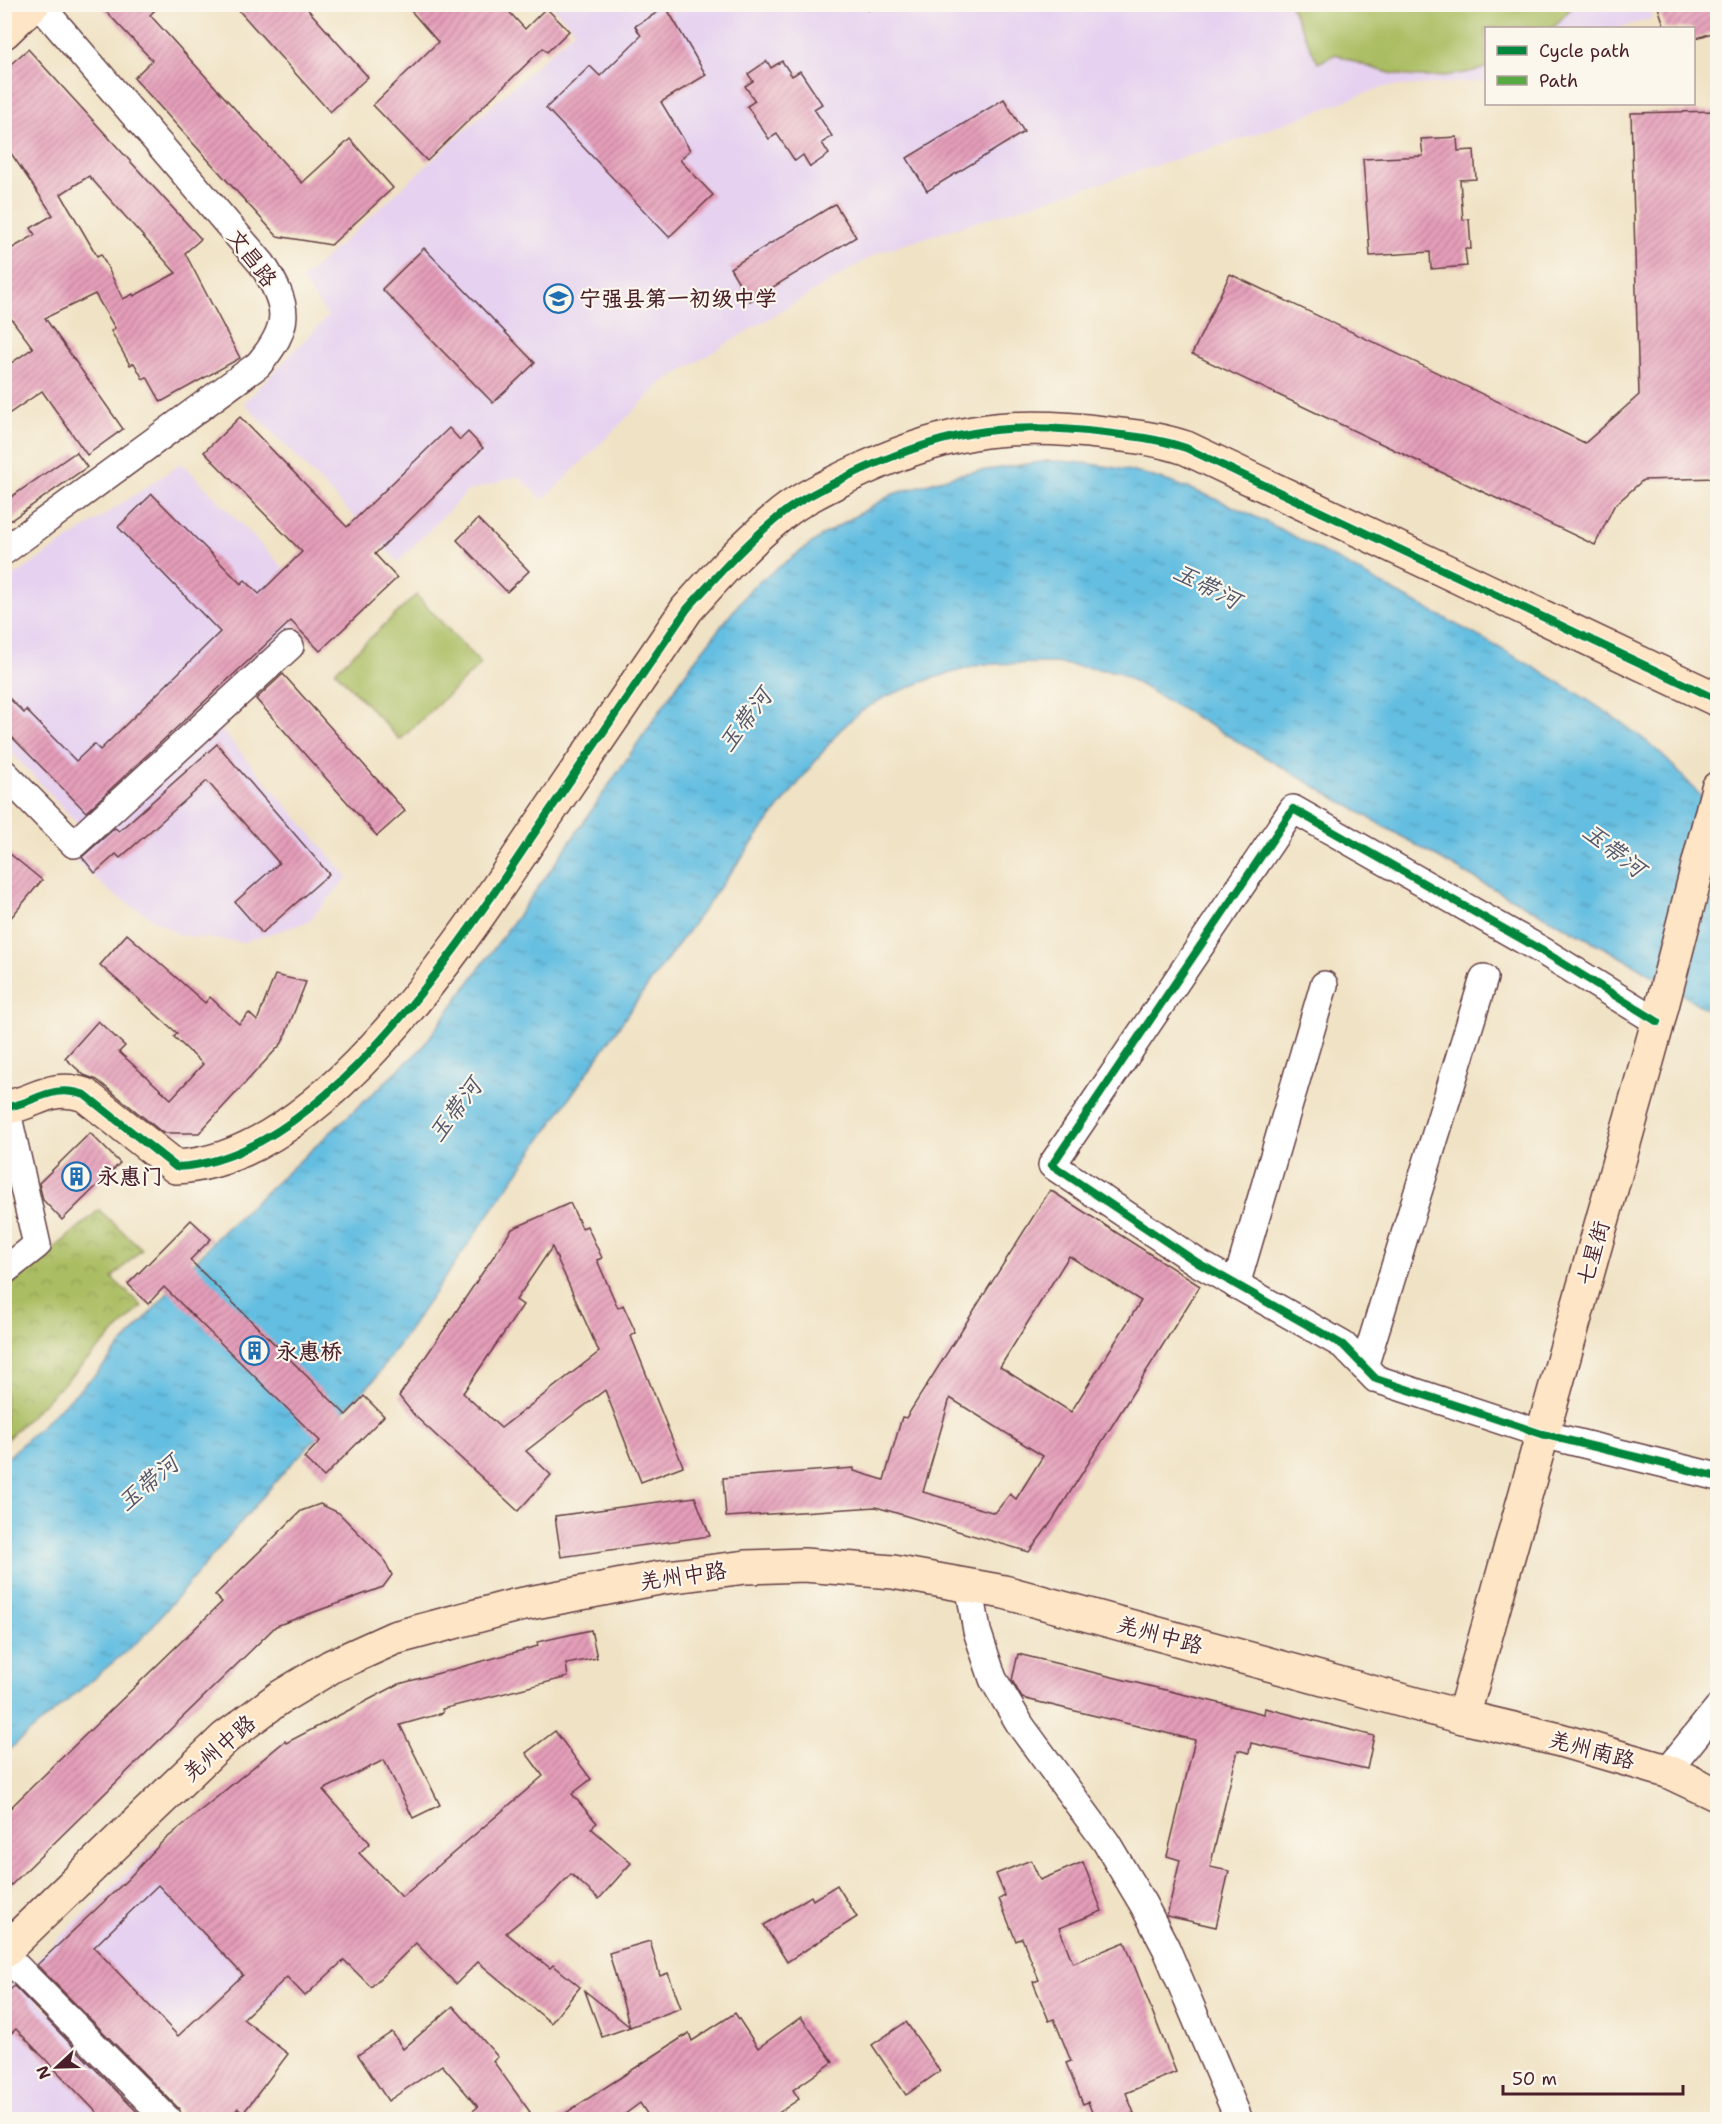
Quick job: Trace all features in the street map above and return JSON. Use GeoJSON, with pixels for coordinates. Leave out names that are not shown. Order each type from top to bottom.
{"type":"FeatureCollection","features":[{"type":"Feature","properties":{"kind":"main road"},"geometry":{"type":"LineString","coordinates":[[4,32],[33,4]]}},
{"type":"Feature","properties":{"kind":"main road"},"geometry":{"type":"LineString","coordinates":[[5,1108],[38,1095],[59,1091],[78,1092],[85,1095],[176,1167],[197,1166],[215,1161],[276,1132],[319,1099],[353,1068],[430,984],[687,609],[725,567],[776,518],[822,489],[891,456],[965,434],[1035,426],[1164,440],[1284,492],[1718,700]]}},
{"type":"Feature","properties":{"kind":"main road","name":"七星街"},"geometry":{"type":"LineString","coordinates":[[1462,1717],[1659,1016],[1718,788]]}},
{"type":"Feature","properties":{"kind":"main road","name":"羌州中路"},"geometry":{"type":"LineString","coordinates":[[4,1952],[225,1738],[288,1692],[332,1666],[394,1638],[520,1605],[659,1578],[729,1569],[834,1566],[893,1572],[969,1584],[1462,1717]]}},
{"type":"Feature","properties":{"kind":"main road","name":"羌州南路"},"geometry":{"type":"LineString","coordinates":[[1462,1717],[1560,1740],[1667,1771],[1718,1794]]}},
{"type":"Feature","properties":{"kind":"street","name":"文昌路"},"geometry":{"type":"LineString","coordinates":[[4,551],[258,365],[277,342],[284,314],[276,285],[262,264],[39,4]]}},
{"type":"Feature","properties":{"kind":"street"},"geometry":{"type":"LineString","coordinates":[[4,773],[74,844],[290,646]]}},
{"type":"Feature","properties":{"kind":"street"},"geometry":{"type":"LineString","coordinates":[[1659,1016],[1293,809],[1052,1165],[1198,1263],[1343,1345],[1376,1378],[1542,1434],[1716,1473]]}},
{"type":"Feature","properties":{"kind":"street"},"geometry":{"type":"LineString","coordinates":[[1364,1366],[1484,978]]}},
{"type":"Feature","properties":{"kind":"street"},"geometry":{"type":"LineString","coordinates":[[1236,1285],[1324,985]]}},
{"type":"Feature","properties":{"kind":"street"},"geometry":{"type":"LineString","coordinates":[[4,1271],[37,1245],[5,1108]]}},
{"type":"Feature","properties":{"kind":"street"},"geometry":{"type":"LineString","coordinates":[[969,1584],[976,1631],[993,1679],[1021,1726],[1106,1842],[1143,1904],[1166,1948],[1239,2120]]}},
{"type":"Feature","properties":{"kind":"street"},"geometry":{"type":"LineString","coordinates":[[1667,1771],[1718,1708]]}},
{"type":"Feature","properties":{"kind":"street"},"geometry":{"type":"LineString","coordinates":[[4,1952],[168,2120]]}},
{"type":"Feature","properties":{"kind":"shaded area","name":"宁强县第一初级中学"},"geometry":{"type":"Polygon","coordinates":[[[1648,4],[1653,18],[1622,27],[1485,27],[1485,81],[1383,87],[1245,138],[879,252],[663,382],[543,500],[518,476],[468,491],[398,562],[244,403],[328,316],[301,280],[575,30],[551,5],[1648,4]]]}},
{"type":"Feature","properties":{"kind":"shaded area"},"geometry":{"type":"Polygon","coordinates":[[[182,463],[317,603],[97,817],[79,825],[5,746],[5,582],[182,463]]]}},
{"type":"Feature","properties":{"kind":"shaded area"},"geometry":{"type":"Polygon","coordinates":[[[218,726],[348,877],[308,922],[243,942],[179,935],[113,894],[70,856],[218,726]]]}},
{"type":"Feature","properties":{"kind":"shaded area"},"geometry":{"type":"Polygon","coordinates":[[[157,1845],[287,1982],[221,2045],[233,2058],[178,2110],[36,1960],[157,1845]]]}},
{"type":"Feature","properties":{"kind":"shaded area"},"geometry":{"type":"Polygon","coordinates":[[[16,1979],[160,2120],[5,2120],[5,1990],[16,1979]]]}},
{"type":"Feature","properties":{"kind":"green space"},"geometry":{"type":"Polygon","coordinates":[[[1290,5],[1574,5],[1554,27],[1485,27],[1485,68],[1465,73],[1427,77],[1393,74],[1336,54],[1318,63],[1290,5]]]}},
{"type":"Feature","properties":{"kind":"green space"},"geometry":{"type":"Polygon","coordinates":[[[416,595],[481,664],[400,740],[335,671],[416,595]]]}},
{"type":"Feature","properties":{"kind":"green space"},"geometry":{"type":"Polygon","coordinates":[[[99,1210],[142,1249],[112,1278],[142,1306],[5,1441],[5,1291],[99,1210]]]}},
{"type":"Feature","properties":{"kind":"water","name":"玉带河"},"geometry":{"type":"Polygon","coordinates":[[[1047,461],[1095,464],[1142,474],[1188,488],[1232,506],[1276,527],[1523,661],[1610,715],[1659,752],[1717,814],[1717,1016],[1627,960],[1468,875],[1118,672],[1055,663],[983,664],[930,679],[885,697],[861,711],[839,731],[764,827],[636,1002],[374,1380],[289,1466],[143,1637],[5,1753],[5,1460],[97,1373],[218,1236],[421,1049],[550,871],[694,661],[752,587],[823,535],[893,494],[960,474],[1047,461]]]}},
{"type":"Feature","properties":{"kind":"building"},"geometry":{"type":"Polygon","coordinates":[[[99,4],[161,4],[150,15],[302,183],[350,139],[393,188],[331,245],[277,236],[134,78],[152,60],[99,4]]]}},
{"type":"Feature","properties":{"kind":"building"},"geometry":{"type":"Polygon","coordinates":[[[233,4],[303,4],[368,77],[330,112],[233,4]]]}},
{"type":"Feature","properties":{"kind":"building"},"geometry":{"type":"Polygon","coordinates":[[[405,4],[502,4],[525,29],[546,8],[569,31],[547,52],[543,48],[427,161],[373,105],[438,42],[405,4]]]}},
{"type":"Feature","properties":{"kind":"building"},"geometry":{"type":"Polygon","coordinates":[[[1657,4],[1715,4],[1718,31],[1695,39],[1695,27],[1665,27],[1657,4]]]}},
{"type":"Feature","properties":{"kind":"building"},"geometry":{"type":"Polygon","coordinates":[[[666,7],[706,75],[661,102],[690,150],[680,160],[713,195],[669,237],[546,108],[590,66],[600,76],[641,36],[635,26],[666,7]]]}},
{"type":"Feature","properties":{"kind":"building"},"geometry":{"type":"Polygon","coordinates":[[[28,49],[201,239],[185,253],[240,358],[161,402],[147,377],[143,379],[134,363],[130,365],[111,331],[115,328],[95,294],[45,318],[123,429],[87,455],[42,391],[4,417],[4,368],[33,348],[4,309],[4,253],[35,235],[31,228],[53,215],[4,143],[4,70],[28,49]],[[89,176],[61,194],[97,256],[101,254],[123,299],[133,294],[134,296],[176,273],[89,176]]]}},
{"type":"Feature","properties":{"kind":"building"},"geometry":{"type":"Polygon","coordinates":[[[767,61],[771,68],[782,61],[792,76],[800,71],[822,104],[814,109],[832,136],[822,143],[829,154],[810,167],[803,155],[795,161],[777,134],[769,139],[747,106],[755,101],[745,86],[753,81],[748,74],[767,61]]]}},
{"type":"Feature","properties":{"kind":"building"},"geometry":{"type":"Polygon","coordinates":[[[1004,99],[1024,132],[927,191],[907,158],[1004,99]]]}},
{"type":"Feature","properties":{"kind":"building"},"geometry":{"type":"Polygon","coordinates":[[[1718,111],[1718,478],[1643,480],[1614,506],[1595,545],[1192,354],[1230,274],[1585,443],[1639,395],[1631,113],[1718,111]]]}},
{"type":"Feature","properties":{"kind":"building"},"geometry":{"type":"Polygon","coordinates":[[[1457,137],[1458,151],[1474,150],[1476,179],[1460,180],[1463,220],[1469,219],[1471,249],[1465,249],[1467,266],[1431,269],[1430,252],[1370,256],[1363,159],[1423,156],[1421,139],[1457,137]]]}},
{"type":"Feature","properties":{"kind":"building"},"geometry":{"type":"Polygon","coordinates":[[[835,204],[856,237],[750,301],[730,268],[835,204]]]}},
{"type":"Feature","properties":{"kind":"building"},"geometry":{"type":"Polygon","coordinates":[[[424,248],[535,363],[493,403],[382,289],[424,248]]]}},
{"type":"Feature","properties":{"kind":"building"},"geometry":{"type":"Polygon","coordinates":[[[240,417],[347,527],[449,428],[460,440],[468,432],[483,448],[375,554],[397,578],[320,651],[291,621],[86,812],[4,729],[4,693],[24,713],[26,710],[76,761],[94,744],[100,750],[220,632],[118,527],[152,494],[241,584],[245,580],[259,594],[302,552],[204,452],[240,417]]]}},
{"type":"Feature","properties":{"kind":"building"},"geometry":{"type":"Polygon","coordinates":[[[76,452],[87,467],[4,525],[4,502],[76,452]]]}},
{"type":"Feature","properties":{"kind":"building"},"geometry":{"type":"Polygon","coordinates":[[[478,519],[529,571],[507,592],[457,540],[478,519]]]}},
{"type":"Feature","properties":{"kind":"building"},"geometry":{"type":"Polygon","coordinates":[[[283,674],[405,811],[377,836],[256,699],[283,674]]]}},
{"type":"Feature","properties":{"kind":"building"},"geometry":{"type":"Polygon","coordinates":[[[217,744],[329,874],[262,933],[235,902],[279,863],[207,781],[120,858],[116,854],[95,873],[82,857],[115,828],[119,831],[217,744]]]}},
{"type":"Feature","properties":{"kind":"building"},"geometry":{"type":"Polygon","coordinates":[[[4,849],[42,880],[4,926],[4,849]]]}},
{"type":"Feature","properties":{"kind":"building"},"geometry":{"type":"Polygon","coordinates":[[[127,934],[205,1003],[210,997],[239,1024],[249,1013],[257,1021],[275,975],[306,982],[282,1043],[199,1133],[163,1133],[97,1080],[84,1075],[65,1058],[98,1021],[125,1046],[119,1052],[171,1099],[203,1064],[174,1037],[177,1033],[100,965],[127,934]]]}},
{"type":"Feature","properties":{"kind":"building","name":"永惠门"},"geometry":{"type":"Polygon","coordinates":[[[90,1133],[120,1163],[62,1220],[43,1200],[39,1183],[90,1133]]]}},
{"type":"Feature","properties":{"kind":"building"},"geometry":{"type":"Polygon","coordinates":[[[1050,1190],[1200,1286],[1052,1521],[1029,1552],[876,1507],[726,1517],[723,1478],[854,1468],[854,1471],[884,1480],[902,1417],[906,1418],[1050,1190]],[[1069,1256],[1000,1367],[1071,1412],[1141,1301],[1069,1256]],[[950,1398],[923,1492],[995,1513],[1010,1494],[1016,1499],[1043,1456],[950,1398]]]}},
{"type":"Feature","properties":{"kind":"building"},"geometry":{"type":"Polygon","coordinates":[[[570,1203],[582,1228],[587,1226],[602,1258],[597,1260],[618,1308],[623,1305],[636,1333],[631,1336],[683,1466],[641,1482],[605,1390],[526,1451],[551,1475],[518,1511],[415,1416],[399,1396],[512,1229],[570,1203]],[[552,1247],[516,1300],[523,1305],[463,1393],[501,1428],[599,1352],[552,1247]]]}},
{"type":"Feature","properties":{"kind":"building","name":"永惠桥"},"geometry":{"type":"Polygon","coordinates":[[[191,1220],[211,1239],[190,1260],[346,1415],[364,1396],[384,1416],[324,1477],[304,1458],[320,1441],[164,1287],[148,1304],[128,1284],[191,1220]]]}},
{"type":"Feature","properties":{"kind":"building"},"geometry":{"type":"Polygon","coordinates":[[[695,1497],[710,1536],[561,1557],[555,1516],[695,1497]]]}},
{"type":"Feature","properties":{"kind":"building"},"geometry":{"type":"Polygon","coordinates":[[[320,1504],[339,1513],[383,1558],[392,1575],[383,1587],[276,1626],[4,1892],[4,1814],[222,1602],[215,1595],[301,1511],[320,1504]]]}},
{"type":"Feature","properties":{"kind":"building"},"geometry":{"type":"Polygon","coordinates":[[[591,1630],[597,1658],[566,1664],[568,1677],[442,1709],[443,1713],[400,1725],[440,1805],[413,1818],[384,1760],[323,1790],[370,1843],[359,1853],[402,1897],[543,1776],[526,1753],[555,1731],[591,1779],[572,1794],[597,1823],[591,1828],[631,1863],[599,1899],[571,1874],[545,1901],[506,1933],[550,1968],[553,1965],[580,1987],[551,2023],[478,1962],[456,1984],[416,1943],[371,1987],[344,1960],[305,1996],[287,1977],[243,2019],[288,2054],[244,2112],[238,2108],[229,2120],[183,2120],[179,2109],[37,1965],[128,1879],[161,1843],[285,1741],[286,1743],[399,1684],[538,1646],[537,1642],[591,1630]],[[158,1885],[94,1947],[178,2036],[243,1975],[158,1885]]]}},
{"type":"Feature","properties":{"kind":"building"},"geometry":{"type":"Polygon","coordinates":[[[1018,1654],[1264,1714],[1265,1708],[1374,1736],[1367,1769],[1251,1743],[1249,1753],[1238,1750],[1210,1867],[1229,1871],[1216,1927],[1167,1916],[1180,1860],[1167,1856],[1195,1740],[1022,1698],[1012,1680],[1018,1654]]]}},
{"type":"Feature","properties":{"kind":"building"},"geometry":{"type":"Polygon","coordinates":[[[1031,1860],[1040,1880],[1083,1862],[1102,1911],[1059,1928],[1073,1963],[1125,1942],[1176,2072],[1126,2093],[1134,2113],[1118,2120],[1095,2120],[1088,2102],[1083,2104],[1066,2063],[1071,2061],[1054,2019],[1049,2021],[1033,1982],[1039,1980],[1022,1938],[1016,1941],[999,1899],[1005,1896],[996,1874],[1031,1860]]]}},
{"type":"Feature","properties":{"kind":"building"},"geometry":{"type":"Polygon","coordinates":[[[837,1885],[857,1917],[787,1962],[764,1925],[811,1896],[813,1900],[837,1885]]]}},
{"type":"Feature","properties":{"kind":"building"},"geometry":{"type":"Polygon","coordinates":[[[650,1941],[660,1976],[668,1973],[681,2008],[630,2027],[609,1953],[650,1941]]]}},
{"type":"Feature","properties":{"kind":"building"},"geometry":{"type":"Polygon","coordinates":[[[14,1986],[145,2120],[104,2120],[16,2029],[4,2040],[4,1996],[14,1986]]]}},
{"type":"Feature","properties":{"kind":"building"},"geometry":{"type":"Polygon","coordinates":[[[585,1991],[630,2027],[602,2037],[585,1991]]]}},
{"type":"Feature","properties":{"kind":"building"},"geometry":{"type":"Polygon","coordinates":[[[453,2006],[498,2057],[493,2061],[530,2112],[521,2120],[461,2120],[478,2107],[442,2065],[388,2101],[358,2055],[392,2032],[403,2049],[453,2006]]]}},
{"type":"Feature","properties":{"kind":"building"},"geometry":{"type":"Polygon","coordinates":[[[735,2013],[758,2048],[801,2017],[833,2062],[793,2090],[799,2099],[768,2120],[651,2120],[640,2103],[617,2120],[555,2120],[689,2033],[692,2041],[735,2013]]]}},
{"type":"Feature","properties":{"kind":"building"},"geometry":{"type":"Polygon","coordinates":[[[906,2022],[940,2071],[906,2095],[872,2045],[906,2022]]]}},
{"type":"Feature","properties":{"kind":"marked path"},"geometry":{"type":"LineString","coordinates":[[866,4],[868,8],[873,4]]}},
{"type":"Feature","properties":{"kind":"cycle path"},"geometry":{"type":"LineString","coordinates":[[4,1107],[62,1091],[85,1095],[176,1167],[231,1155],[286,1126],[338,1084],[387,1033],[433,977],[475,920],[687,609],[730,562],[776,519],[810,496],[880,462],[911,449],[942,440],[1003,429],[1068,429],[1126,435],[1186,448],[1718,700]]}},
{"type":"Feature","properties":{"kind":"cycle path"},"geometry":{"type":"LineString","coordinates":[[1658,1022],[1541,950],[1293,809],[1052,1165],[1198,1263],[1343,1345],[1376,1379],[1542,1434],[1718,1477]]}},
{"type":"Feature","properties":{"kind":"place","name":"宁强县第一初级中学"},"geometry":{"type":"Point","coordinates":[558,298]}},
{"type":"Feature","properties":{"kind":"place","name":"永惠门"},"geometry":{"type":"Point","coordinates":[76,1176]}},
{"type":"Feature","properties":{"kind":"place","name":"永惠桥"},"geometry":{"type":"Point","coordinates":[255,1351]}}]}
